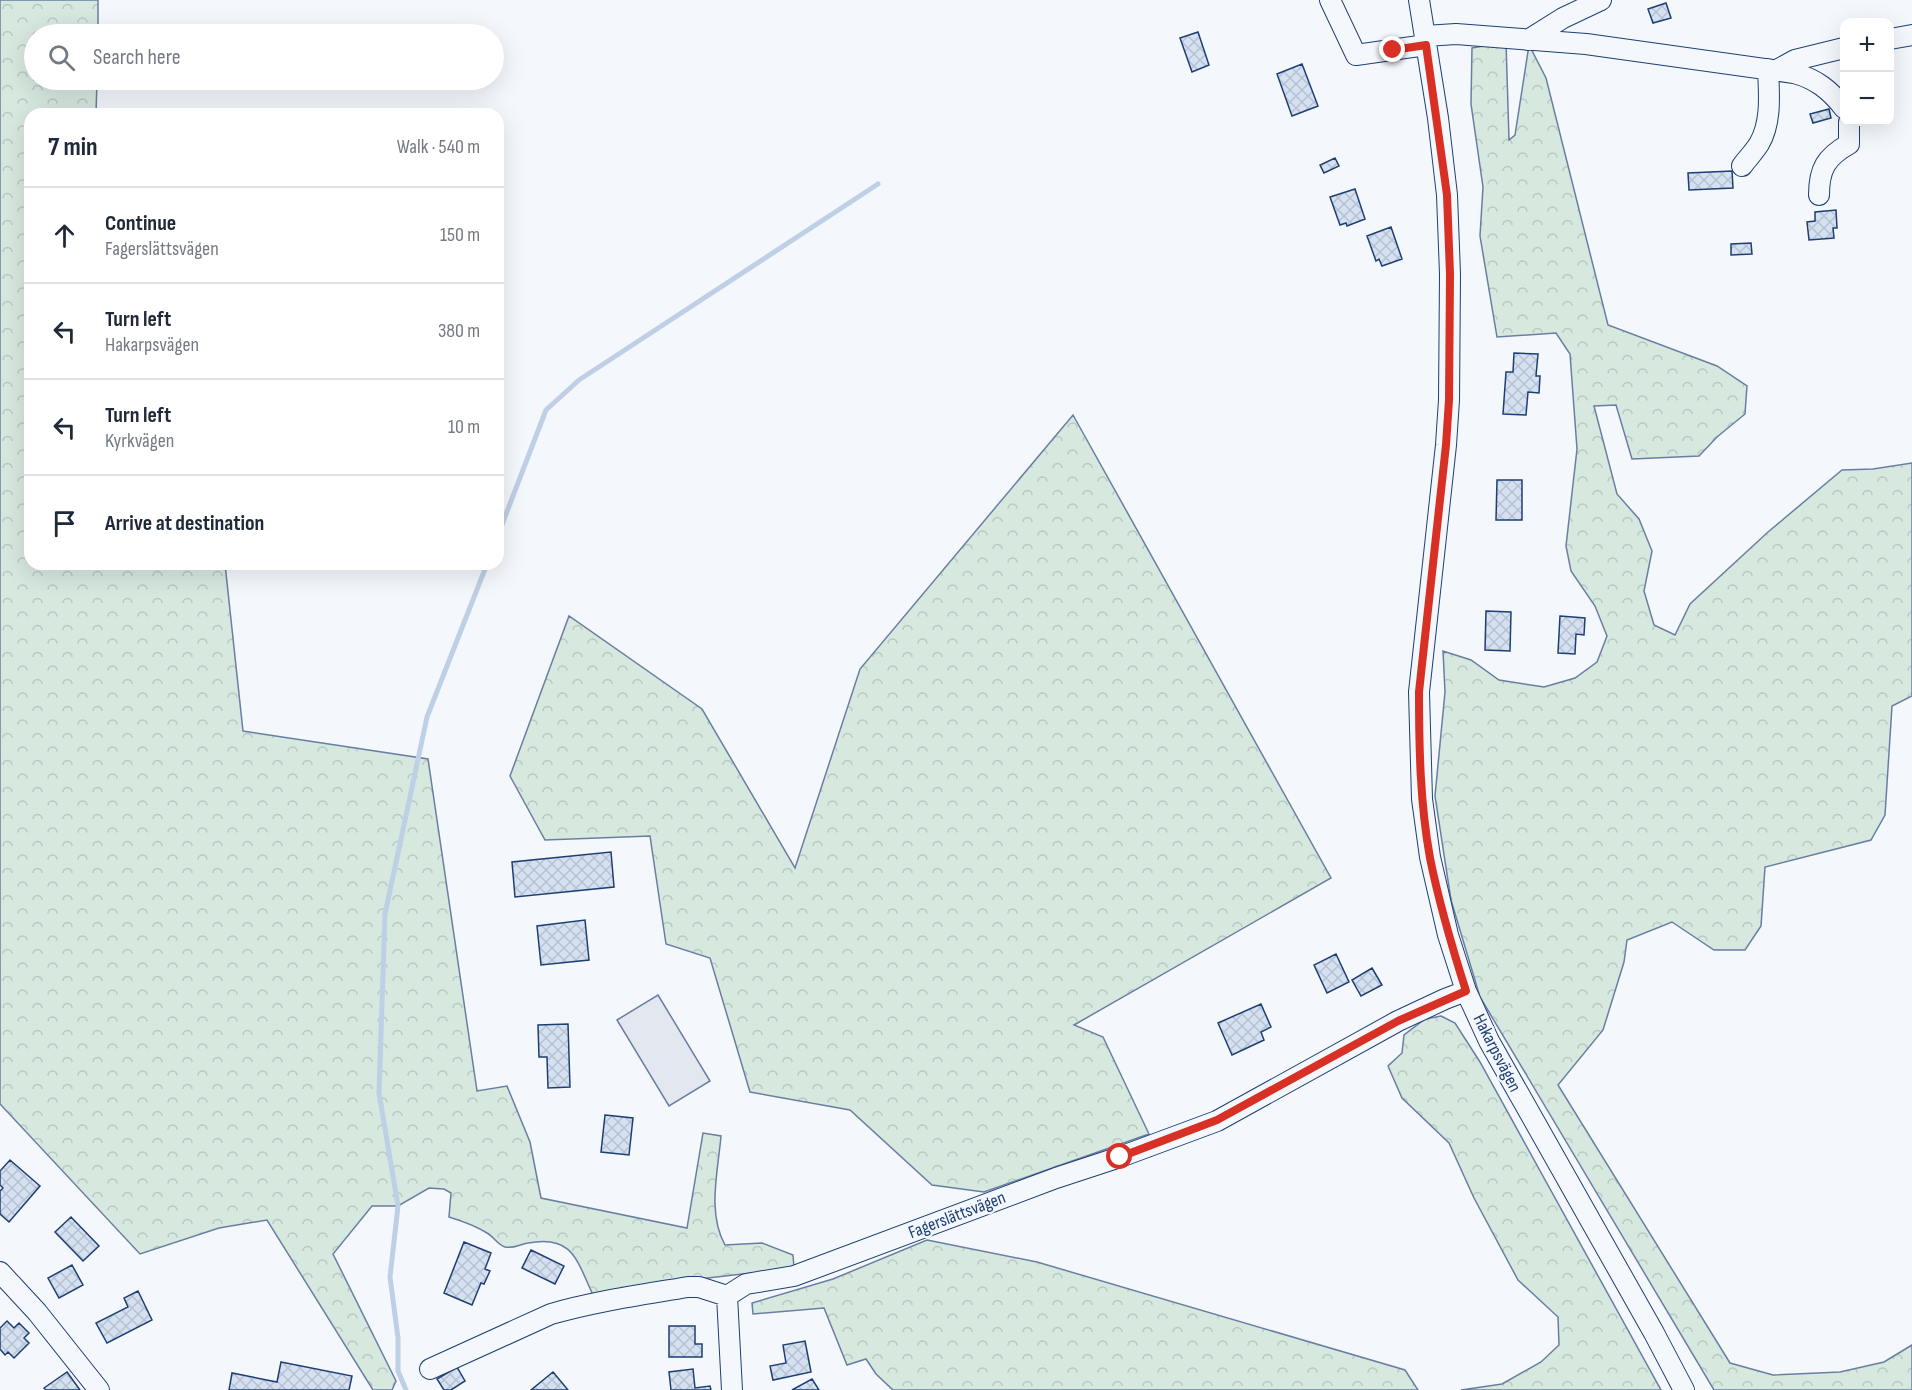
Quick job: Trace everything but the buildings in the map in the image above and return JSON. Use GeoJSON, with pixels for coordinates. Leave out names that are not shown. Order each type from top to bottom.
{"type":"FeatureCollection","features":[{"type":"Feature","properties":{"kind":"street"},"geometry":{"type":"LineString","coordinates":[[1330,0],[1356,55],[1456,34],[1586,44],[1807,76],[1830,90],[1840,102]]}},
{"type":"Feature","properties":{"kind":"street","name":"Hakarpsvägen"},"geometry":{"type":"LineString","coordinates":[[1419,0],[1447,195],[1450,274],[1448,411],[1421,670],[1419,735],[1422,799],[1430,857],[1448,935],[1466,991],[1489,1041],[1684,1390]]}},
{"type":"Feature","properties":{"kind":"street"},"geometry":{"type":"LineString","coordinates":[[1528,40],[1563,18],[1601,0]]}},
{"type":"Feature","properties":{"kind":"street"},"geometry":{"type":"LineString","coordinates":[[1894,38],[1912,35]]}},
{"type":"Feature","properties":{"kind":"street"},"geometry":{"type":"LineString","coordinates":[[1772,70],[1795,60],[1840,49]]}},
{"type":"Feature","properties":{"kind":"street"},"geometry":{"type":"LineString","coordinates":[[1742,166],[1760,143],[1765,129],[1769,114],[1772,70]]}},
{"type":"Feature","properties":{"kind":"street"},"geometry":{"type":"LineString","coordinates":[[1819,195],[1819,179],[1823,167],[1833,155],[1849,144],[1849,126]]}},
{"type":"Feature","properties":{"kind":"street","name":"Fagerslättsvägen"},"geometry":{"type":"LineString","coordinates":[[727,1296],[746,1284],[795,1276],[1217,1120],[1398,1021],[1466,991]]}},
{"type":"Feature","properties":{"kind":"street"},"geometry":{"type":"LineString","coordinates":[[0,1272],[37,1312],[99,1390]]}},
{"type":"Feature","properties":{"kind":"street"},"geometry":{"type":"LineString","coordinates":[[430,1369],[551,1314],[585,1304],[699,1287],[727,1296],[732,1390]]}},
{"type":"Feature","properties":{"kind":"green space"},"geometry":{"type":"Polygon","coordinates":[[[0,0],[98,0],[98,24],[24,24],[24,90],[97,90],[96,108],[24,108],[24,570],[226,570],[243,731],[428,759],[477,1091],[507,1086],[530,1142],[541,1198],[687,1228],[703,1133],[721,1136],[715,1206],[716,1219],[725,1245],[762,1243],[793,1255],[794,1268],[639,1286],[594,1297],[578,1262],[565,1247],[543,1241],[505,1247],[483,1230],[449,1217],[451,1193],[444,1189],[429,1188],[398,1206],[372,1206],[333,1254],[396,1381],[392,1390],[373,1390],[267,1220],[219,1228],[140,1254],[0,1104],[0,0]]]}},
{"type":"Feature","properties":{"kind":"green space"},"geometry":{"type":"Polygon","coordinates":[[[1506,42],[1509,140],[1515,135],[1529,45],[1546,78],[1608,325],[1717,366],[1747,386],[1745,414],[1717,437],[1699,456],[1632,459],[1616,405],[1594,406],[1617,494],[1639,519],[1652,551],[1644,591],[1654,625],[1675,635],[1690,604],[1768,532],[1842,470],[1873,469],[1912,463],[1912,696],[1892,706],[1885,815],[1871,840],[1765,867],[1761,926],[1745,950],[1714,950],[1672,922],[1627,940],[1624,962],[1603,1030],[1558,1085],[1730,1363],[1773,1375],[1840,1372],[1884,1362],[1912,1345],[1912,1390],[1714,1390],[1480,997],[1451,900],[1435,796],[1445,692],[1443,651],[1471,660],[1499,680],[1544,687],[1575,678],[1597,662],[1607,636],[1595,606],[1571,571],[1566,546],[1577,449],[1570,354],[1556,333],[1497,337],[1480,236],[1483,187],[1471,104],[1472,48],[1506,42]]]}},
{"type":"Feature","properties":{"kind":"green space"},"geometry":{"type":"Polygon","coordinates":[[[1073,415],[1331,878],[1074,1025],[1103,1037],[1149,1134],[984,1192],[932,1185],[850,1110],[750,1092],[710,958],[666,944],[650,836],[545,840],[510,776],[569,616],[702,709],[795,868],[860,669],[1073,415]]]}},
{"type":"Feature","properties":{"kind":"green space"},"geometry":{"type":"Polygon","coordinates":[[[1441,1016],[1455,1023],[1480,1062],[1661,1390],[1461,1390],[1502,1384],[1541,1362],[1559,1345],[1558,1317],[1518,1280],[1474,1198],[1449,1143],[1402,1098],[1388,1066],[1402,1053],[1404,1035],[1425,1019],[1441,1016]]]}},
{"type":"Feature","properties":{"kind":"green space"},"geometry":{"type":"Polygon","coordinates":[[[927,1240],[1037,1262],[1405,1370],[1418,1390],[893,1390],[876,1374],[866,1359],[847,1365],[824,1308],[753,1314],[752,1303],[833,1279],[927,1240]]]}},
{"type":"Feature","properties":{"kind":"shaded area"},"geometry":{"type":"Polygon","coordinates":[[[658,995],[710,1081],[669,1106],[617,1020],[658,995]]]}},
{"type":"Feature","properties":{"kind":"waterway"},"geometry":{"type":"LineString","coordinates":[[504,519],[546,410],[579,380],[878,184]]}},
{"type":"Feature","properties":{"kind":"waterway"},"geometry":{"type":"LineString","coordinates":[[406,1390],[398,1371],[398,1338],[390,1277],[398,1206],[379,1093],[385,914],[427,717],[485,570]]}},
{"type":"Feature","properties":{"kind":"route"},"geometry":{"type":"LineString","coordinates":[[1120,1157],[1217,1120],[1254,1102],[1398,1021],[1466,991],[1448,935],[1430,857],[1422,799],[1419,735],[1419,692],[1449,400],[1450,235],[1447,195],[1426,45],[1393,50]]}}]}
